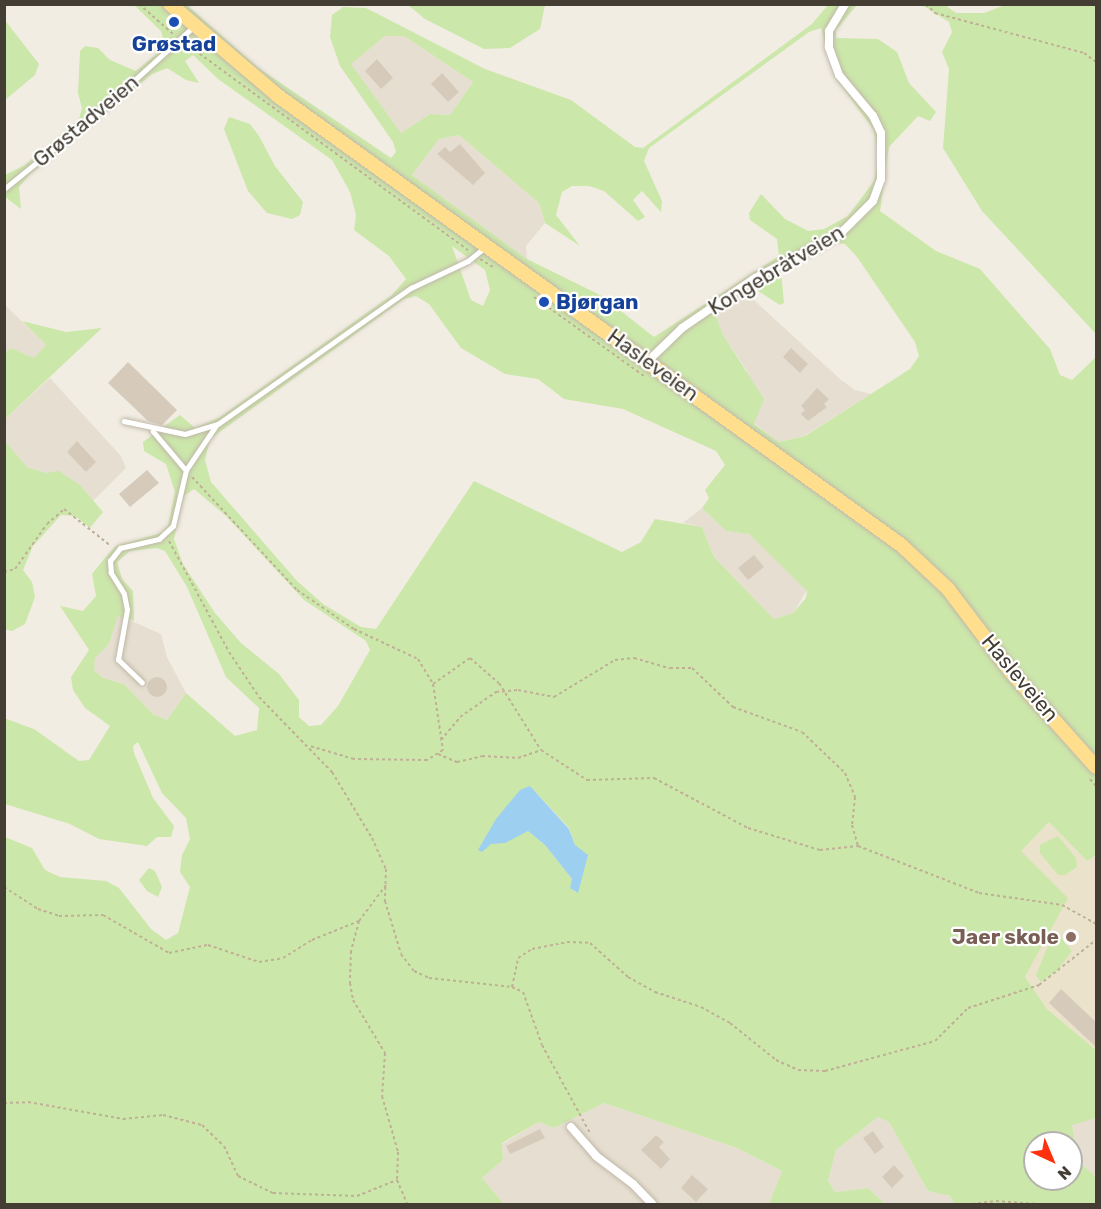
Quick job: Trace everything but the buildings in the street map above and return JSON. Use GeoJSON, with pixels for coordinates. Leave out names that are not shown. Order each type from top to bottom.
{"type":"FeatureCollection","features":[{"type":"Feature","properties":{"kind":"main road","name":"Hasleveien"},"geometry":{"type":"LineString","coordinates":[[170,4],[271,91],[480,250],[648,362],[871,522],[929,569],[1092,772]]}},
{"type":"Feature","properties":{"kind":"street","name":"Kongebråtveien"},"geometry":{"type":"LineString","coordinates":[[648,362],[682,328],[756,278],[839,236],[873,201],[881,179],[881,133],[873,116],[839,75],[829,46],[831,25],[845,4]]}},
{"type":"Feature","properties":{"kind":"street"},"geometry":{"type":"LineString","coordinates":[[571,1127],[596,1156],[633,1184],[652,1204]]}},
{"type":"Feature","properties":{"kind":"lane","name":"Grøstadveien"},"geometry":{"type":"LineString","coordinates":[[4,189],[182,40],[194,27]]}},
{"type":"Feature","properties":{"kind":"lane"},"geometry":{"type":"LineString","coordinates":[[124,421],[151,429],[185,434],[218,424],[411,288],[464,263],[480,250]]}},
{"type":"Feature","properties":{"kind":"lane"},"geometry":{"type":"LineString","coordinates":[[142,683],[120,664],[119,648],[127,610],[124,594],[109,567],[116,551],[166,534],[177,514],[186,470],[218,424]]}},
{"type":"Feature","properties":{"kind":"lane"},"geometry":{"type":"LineString","coordinates":[[151,429],[186,470]]}},
{"type":"Feature","properties":{"kind":"path"},"geometry":{"type":"LineString","coordinates":[[139,4],[182,40],[480,250],[494,268]]}},
{"type":"Feature","properties":{"kind":"path"},"geometry":{"type":"LineString","coordinates":[[926,4],[935,13],[1084,53],[1096,62]]}},
{"type":"Feature","properties":{"kind":"path"},"geometry":{"type":"LineString","coordinates":[[529,293],[648,379]]}},
{"type":"Feature","properties":{"kind":"path"},"geometry":{"type":"LineString","coordinates":[[186,470],[297,590],[354,629],[418,659],[433,684],[443,750],[427,760],[354,759],[308,745]]}},
{"type":"Feature","properties":{"kind":"path"},"geometry":{"type":"LineString","coordinates":[[4,572],[15,569],[46,524],[64,508],[96,531],[116,551]]}},
{"type":"Feature","properties":{"kind":"path"},"geometry":{"type":"LineString","coordinates":[[166,534],[229,652],[259,697],[332,772],[372,838],[386,869],[391,928],[401,954],[414,971],[429,978],[512,987],[523,992],[530,1004],[542,1045],[590,1135]]}},
{"type":"Feature","properties":{"kind":"path"},"geometry":{"type":"LineString","coordinates":[[433,684],[470,658],[505,691],[541,750],[587,780],[654,778],[748,828],[820,850],[858,846],[979,893],[1062,905],[1096,924]]}},
{"type":"Feature","properties":{"kind":"path"},"geometry":{"type":"LineString","coordinates":[[441,740],[477,702],[505,691],[554,697],[615,660],[634,658],[670,668],[692,668],[733,707],[802,732],[845,773],[855,797],[852,825],[858,846]]}},
{"type":"Feature","properties":{"kind":"path"},"geometry":{"type":"LineString","coordinates":[[438,754],[457,762],[482,756],[518,758],[541,750]]}},
{"type":"Feature","properties":{"kind":"path"},"geometry":{"type":"LineString","coordinates":[[1092,772],[1096,786]]}},
{"type":"Feature","properties":{"kind":"path"},"geometry":{"type":"LineString","coordinates":[[386,885],[359,921],[351,951],[350,983],[353,1000],[385,1053],[382,1096],[398,1152],[397,1180],[407,1204]]}},
{"type":"Feature","properties":{"kind":"path"},"geometry":{"type":"LineString","coordinates":[[4,887],[38,909],[59,916],[103,915],[170,953],[208,945],[259,962],[282,958],[312,940],[359,921]]}},
{"type":"Feature","properties":{"kind":"path"},"geometry":{"type":"LineString","coordinates":[[512,987],[518,958],[532,949],[567,942],[590,944],[628,977],[656,992],[701,1006],[729,1023],[776,1060],[798,1070],[825,1071],[934,1041],[968,1008],[1040,985],[1096,940]]}},
{"type":"Feature","properties":{"kind":"path"},"geometry":{"type":"LineString","coordinates":[[4,1103],[28,1102],[123,1119],[163,1115],[194,1123],[215,1135],[238,1176],[273,1193],[357,1196],[397,1180]]}},
{"type":"Feature","properties":{"kind":"path"},"geometry":{"type":"LineString","coordinates":[[972,1204],[996,1200],[1038,1204]]}},
{"type":"Feature","properties":{"kind":"shaded area"},"geometry":{"type":"Polygon","coordinates":[[[385,36],[404,36],[473,82],[450,115],[430,114],[401,133],[350,64],[385,36]]]}},
{"type":"Feature","properties":{"kind":"shaded area"},"geometry":{"type":"Polygon","coordinates":[[[459,135],[539,203],[545,223],[526,246],[527,259],[412,175],[439,139],[459,135]]]}},
{"type":"Feature","properties":{"kind":"shaded area"},"geometry":{"type":"Polygon","coordinates":[[[744,291],[840,379],[855,390],[871,394],[804,436],[779,442],[754,423],[747,371],[723,335],[716,316],[744,291]]]}},
{"type":"Feature","properties":{"kind":"shaded area"},"geometry":{"type":"Polygon","coordinates":[[[4,304],[46,345],[34,358],[11,348],[5,353],[4,304]]]}},
{"type":"Feature","properties":{"kind":"shaded area"},"geometry":{"type":"Polygon","coordinates":[[[50,378],[121,456],[126,468],[93,501],[80,485],[27,467],[5,441],[6,418],[50,378]]]}},
{"type":"Feature","properties":{"kind":"shaded area"},"geometry":{"type":"Polygon","coordinates":[[[702,508],[726,531],[749,534],[807,590],[793,613],[774,619],[714,557],[702,527],[683,523],[702,508]]]}},
{"type":"Feature","properties":{"kind":"shaded area"},"geometry":{"type":"Polygon","coordinates":[[[118,615],[161,634],[167,657],[186,693],[167,720],[153,714],[124,684],[103,678],[94,670],[95,658],[109,644],[118,615]]]}},
{"type":"Feature","properties":{"kind":"shaded area","name":"Jaer skole"},"geometry":{"type":"Polygon","coordinates":[[[1049,822],[1087,861],[1096,855],[1096,1050],[1047,1009],[1025,977],[1067,898],[1020,851],[1049,822]]]}},
{"type":"Feature","properties":{"kind":"shaded area"},"geometry":{"type":"Polygon","coordinates":[[[604,1103],[737,1148],[782,1171],[769,1204],[504,1204],[482,1178],[503,1160],[502,1144],[539,1122],[554,1128],[604,1103]]]}},
{"type":"Feature","properties":{"kind":"shaded area"},"geometry":{"type":"Polygon","coordinates":[[[878,1117],[889,1122],[928,1191],[950,1196],[954,1204],[885,1204],[868,1188],[835,1192],[828,1181],[836,1150],[878,1117]]]}},
{"type":"Feature","properties":{"kind":"shaded area"},"geometry":{"type":"Polygon","coordinates":[[[1096,1118],[1096,1177],[1083,1166],[1083,1131],[1073,1131],[1072,1124],[1096,1118]]]}},
{"type":"Feature","properties":{"kind":"green space"},"geometry":{"type":"Polygon","coordinates":[[[134,5],[187,5],[257,67],[391,158],[396,152],[393,142],[340,66],[330,37],[332,15],[343,7],[366,8],[485,69],[571,100],[635,147],[643,148],[812,24],[828,5],[857,5],[836,30],[836,38],[878,39],[897,52],[909,83],[936,112],[930,121],[918,116],[889,147],[880,211],[936,251],[980,269],[1050,349],[1060,375],[1072,380],[1096,357],[1096,855],[1087,861],[1049,822],[1021,851],[1068,898],[1025,977],[1047,1009],[1096,1050],[1096,1118],[1072,1125],[1073,1131],[1023,1131],[1023,1191],[1083,1191],[1083,1166],[1096,1177],[1096,1204],[954,1204],[950,1196],[928,1191],[889,1122],[878,1117],[836,1150],[828,1181],[835,1192],[868,1188],[885,1204],[769,1204],[782,1171],[737,1148],[604,1103],[554,1128],[539,1122],[502,1143],[503,1160],[482,1178],[504,1204],[5,1204],[5,837],[32,848],[45,870],[60,877],[106,881],[119,888],[151,929],[166,940],[178,933],[190,887],[180,872],[182,855],[190,839],[186,818],[162,793],[138,742],[133,746],[134,753],[153,798],[174,826],[171,837],[157,837],[147,846],[99,839],[70,824],[5,804],[4,718],[34,729],[79,761],[89,760],[110,726],[85,708],[73,690],[71,677],[89,650],[60,606],[83,611],[96,596],[92,574],[116,546],[161,533],[168,526],[175,492],[166,464],[144,451],[143,442],[180,415],[195,428],[220,417],[392,295],[406,279],[389,256],[354,230],[356,215],[350,192],[332,160],[218,79],[193,55],[185,61],[199,83],[186,80],[167,68],[152,74],[30,174],[19,187],[21,209],[5,197],[5,175],[25,165],[79,119],[82,108],[78,93],[80,51],[85,46],[98,48],[110,60],[136,71],[159,52],[164,43],[161,31],[134,5]],[[821,28],[809,32],[649,148],[644,161],[662,201],[661,212],[642,191],[633,200],[645,217],[638,221],[604,191],[589,186],[572,186],[562,192],[556,215],[580,246],[545,223],[539,203],[459,135],[439,139],[412,175],[527,259],[602,296],[654,337],[779,256],[777,239],[750,220],[749,213],[761,194],[785,219],[808,231],[824,229],[848,216],[874,181],[879,155],[873,129],[835,77],[821,28]],[[385,36],[351,64],[401,133],[430,114],[450,115],[473,82],[404,36],[385,36]],[[835,243],[781,271],[784,303],[780,305],[750,286],[716,316],[723,335],[764,399],[754,424],[779,442],[805,436],[910,369],[919,356],[915,342],[857,257],[845,244],[835,243]],[[452,246],[471,300],[483,306],[490,290],[485,270],[452,246]],[[416,296],[404,299],[210,439],[205,460],[211,482],[297,581],[323,604],[361,627],[376,629],[474,481],[622,552],[641,542],[655,519],[702,527],[714,557],[774,619],[793,613],[806,598],[807,591],[749,534],[726,531],[702,508],[709,498],[705,490],[725,465],[716,451],[623,409],[564,399],[538,379],[505,374],[461,348],[429,304],[416,296]],[[194,489],[184,496],[174,539],[183,564],[215,613],[241,643],[279,674],[299,700],[299,717],[309,726],[321,725],[338,706],[370,650],[366,641],[304,600],[226,516],[194,489]],[[156,548],[130,551],[117,562],[122,579],[133,591],[134,621],[118,616],[109,644],[95,658],[94,670],[103,678],[124,684],[153,714],[167,720],[186,693],[235,736],[257,730],[259,708],[226,677],[187,587],[165,551],[156,548]],[[530,786],[491,844],[528,831],[545,845],[572,879],[575,894],[575,845],[569,828],[530,786]]]}},
{"type":"Feature","properties":{"kind":"green space"},"geometry":{"type":"Polygon","coordinates":[[[408,5],[545,5],[540,29],[510,48],[484,49],[425,19],[408,5]]]}},
{"type":"Feature","properties":{"kind":"green space"},"geometry":{"type":"Polygon","coordinates":[[[922,5],[945,5],[956,13],[984,13],[1005,5],[1096,5],[1096,334],[982,211],[943,148],[949,69],[942,52],[952,32],[949,22],[922,5]]]}},
{"type":"Feature","properties":{"kind":"green space"},"geometry":{"type":"Polygon","coordinates":[[[4,19],[39,64],[35,75],[5,100],[4,19]]]}},
{"type":"Feature","properties":{"kind":"green space"},"geometry":{"type":"Polygon","coordinates":[[[229,117],[250,124],[259,136],[275,166],[303,202],[300,215],[292,219],[267,213],[248,191],[224,129],[229,117]]]}},
{"type":"Feature","properties":{"kind":"green space"},"geometry":{"type":"Polygon","coordinates":[[[22,321],[66,332],[102,328],[6,418],[5,441],[27,467],[46,473],[59,471],[80,485],[103,512],[90,528],[75,516],[61,515],[33,546],[23,570],[32,582],[35,597],[25,624],[12,631],[4,629],[5,353],[11,348],[34,358],[46,345],[22,321]]]}},
{"type":"Feature","properties":{"kind":"green space"},"geometry":{"type":"Polygon","coordinates":[[[1058,836],[1076,858],[1077,867],[1065,875],[1058,875],[1040,853],[1040,845],[1058,836]]]}},
{"type":"Feature","properties":{"kind":"green space"},"geometry":{"type":"Polygon","coordinates":[[[149,868],[155,871],[162,887],[158,897],[147,891],[139,880],[149,868]]]}},
{"type":"Feature","properties":{"kind":"green space"},"geometry":{"type":"Polygon","coordinates":[[[1059,935],[1072,951],[1057,971],[1041,982],[1036,975],[1047,948],[1059,935]]]}},
{"type":"Feature","properties":{"kind":"water"},"geometry":{"type":"Polygon","coordinates":[[[530,786],[569,829],[575,845],[588,855],[578,893],[570,888],[572,879],[545,845],[528,831],[505,843],[491,844],[482,852],[478,850],[496,819],[520,790],[530,786]]]}},
{"type":"Feature","properties":{"kind":"place","name":"Grøstad"},"geometry":{"type":"Point","coordinates":[174,22]}},
{"type":"Feature","properties":{"kind":"place","name":"Bjørgan"},"geometry":{"type":"Point","coordinates":[544,302]}},
{"type":"Feature","properties":{"kind":"place","name":"Jaer skole"},"geometry":{"type":"Point","coordinates":[1071,937]}}]}
